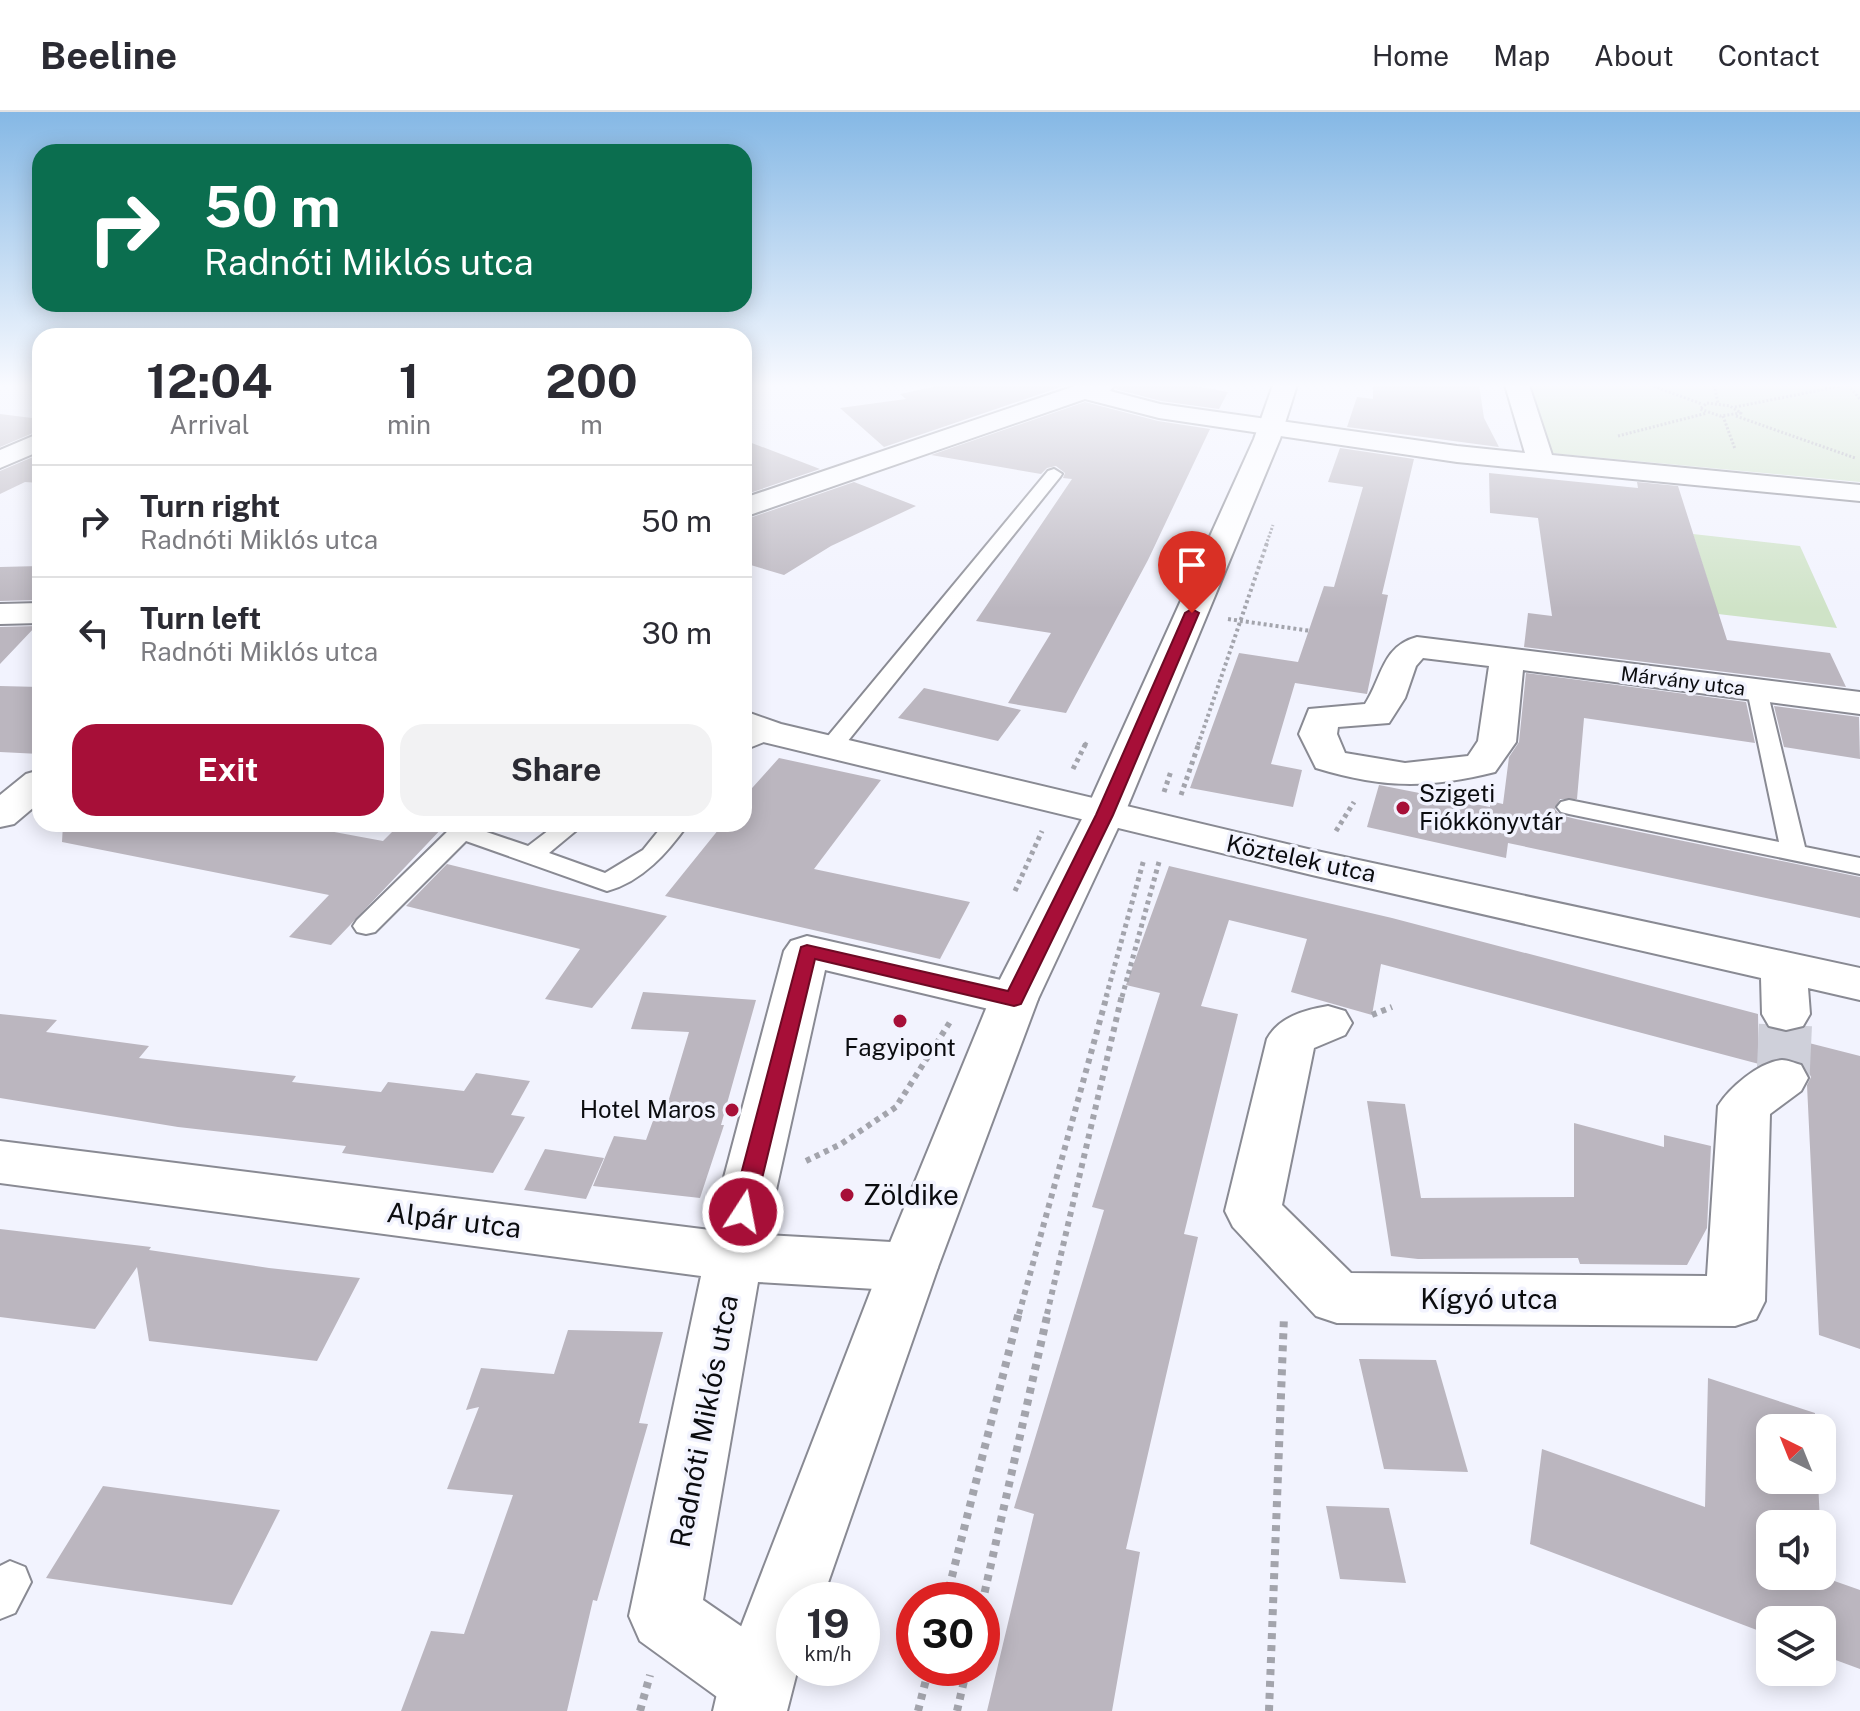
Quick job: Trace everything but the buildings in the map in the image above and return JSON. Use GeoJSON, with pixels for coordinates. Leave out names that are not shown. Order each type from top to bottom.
{"type":"FeatureCollection","features":[{"type":"Feature","properties":{"kind":"street"},"geometry":{"type":"LineString","coordinates":[[752,505],[885,460]]}},
{"type":"Feature","properties":{"kind":"street","name":"Radnóti Miklós utca"},"geometry":{"type":"LineString","coordinates":[[1014,999],[807,951],[746,1190],[736,1257],[665,1616],[753,1696],[909,1267],[1014,999],[1149,826],[1261,460]]}},
{"type":"Feature","properties":{"kind":"street"},"geometry":{"type":"LineString","coordinates":[[1524,460],[1860,493]]}},
{"type":"Feature","properties":{"kind":"street"},"geometry":{"type":"LineString","coordinates":[[0,614],[32,613]]}},
{"type":"Feature","properties":{"kind":"street","name":"Márvány utca"},"geometry":{"type":"LineString","coordinates":[[1507,658],[1497,742],[1481,764],[1432,776],[1371,774],[1329,760],[1318,734],[1322,717],[1376,715],[1390,692],[1401,661],[1406,653],[1417,647],[1507,658],[1860,703]]}},
{"type":"Feature","properties":{"kind":"street","name":"Köztelek utca"},"geometry":{"type":"LineString","coordinates":[[752,732],[831,747],[1035,795],[1149,826],[1860,984]]}},
{"type":"Feature","properties":{"kind":"street"},"geometry":{"type":"LineString","coordinates":[[0,815],[32,789]]}},
{"type":"Feature","properties":{"kind":"street"},"geometry":{"type":"LineString","coordinates":[[1784,968],[1786,1014]]}},
{"type":"Feature","properties":{"kind":"street","name":"Kígyó utca"},"geometry":{"type":"LineString","coordinates":[[1328,1023],[1315,1025],[1291,1039],[1253,1211],[1337,1298],[1735,1301],[1744,1106],[1783,1078]]}},
{"type":"Feature","properties":{"kind":"street","name":"Alpár utca"},"geometry":{"type":"LineString","coordinates":[[0,1162],[736,1257],[909,1267]]}},
{"type":"Feature","properties":{"kind":"lane"},"geometry":{"type":"LineString","coordinates":[[831,747],[1054,474]]}},
{"type":"Feature","properties":{"kind":"lane"},"geometry":{"type":"LineString","coordinates":[[1757,690],[1794,852]]}},
{"type":"Feature","properties":{"kind":"lane"},"geometry":{"type":"LineString","coordinates":[[1569,807],[1860,866]]}},
{"type":"Feature","properties":{"kind":"lane"},"geometry":{"type":"LineString","coordinates":[[366,926],[461,832]]}},
{"type":"Feature","properties":{"kind":"lane"},"geometry":{"type":"LineString","coordinates":[[465,832],[607,883],[652,855],[670,832]]}},
{"type":"Feature","properties":{"kind":"lane"},"geometry":{"type":"LineString","coordinates":[[531,855],[561,832]]}},
{"type":"Feature","properties":{"kind":"path"},"geometry":{"type":"LineString","coordinates":[[987,1582],[1138,933],[1149,826],[1242,621],[1275,521]]}},
{"type":"Feature","properties":{"kind":"path"},"geometry":{"type":"LineString","coordinates":[[1224,618],[1311,631]]}},
{"type":"Feature","properties":{"kind":"path"},"geometry":{"type":"LineString","coordinates":[[951,1582],[1149,826],[1173,767]]}},
{"type":"Feature","properties":{"kind":"path"},"geometry":{"type":"LineString","coordinates":[[1317,862],[1371,774]]}},
{"type":"Feature","properties":{"kind":"path"},"geometry":{"type":"LineString","coordinates":[[1269,1711],[1287,1246]]}},
{"type":"Feature","properties":{"kind":"path"},"geometry":{"type":"LineString","coordinates":[[918,1711],[924,1686]]}},
{"type":"Feature","properties":{"kind":"path"},"geometry":{"type":"LineString","coordinates":[[957,1711],[963,1686]]}},
{"type":"Feature","properties":{"kind":"green space"},"geometry":{"type":"Polygon","coordinates":[[[1622,460],[1860,460],[1860,482],[1622,460]]]}},
{"type":"Feature","properties":{"kind":"green space"},"geometry":{"type":"Polygon","coordinates":[[[1693,534],[1800,546],[1837,628],[1718,614],[1693,534]]]}},
{"type":"Feature","properties":{"kind":"tunnel"},"geometry":{"type":"LineString","coordinates":[[1783,1078],[1786,1014]]}},
{"type":"Feature","properties":{"kind":"place","name":"Szigeti Fiókkönyvtár"},"geometry":{"type":"Point","coordinates":[1403,808]}},
{"type":"Feature","properties":{"kind":"place","name":"Fagyipont"},"geometry":{"type":"Point","coordinates":[900,1021]}},
{"type":"Feature","properties":{"kind":"place","name":"Hotel Maros"},"geometry":{"type":"Point","coordinates":[732,1110]}},
{"type":"Feature","properties":{"kind":"place","name":"Zöldike"},"geometry":{"type":"Point","coordinates":[847,1195]}},
{"type":"Feature","properties":{"kind":"route"},"geometry":{"type":"LineString","coordinates":[[743,1212],[807,951],[1014,999],[1104,815],[1192,613]]}}]}
